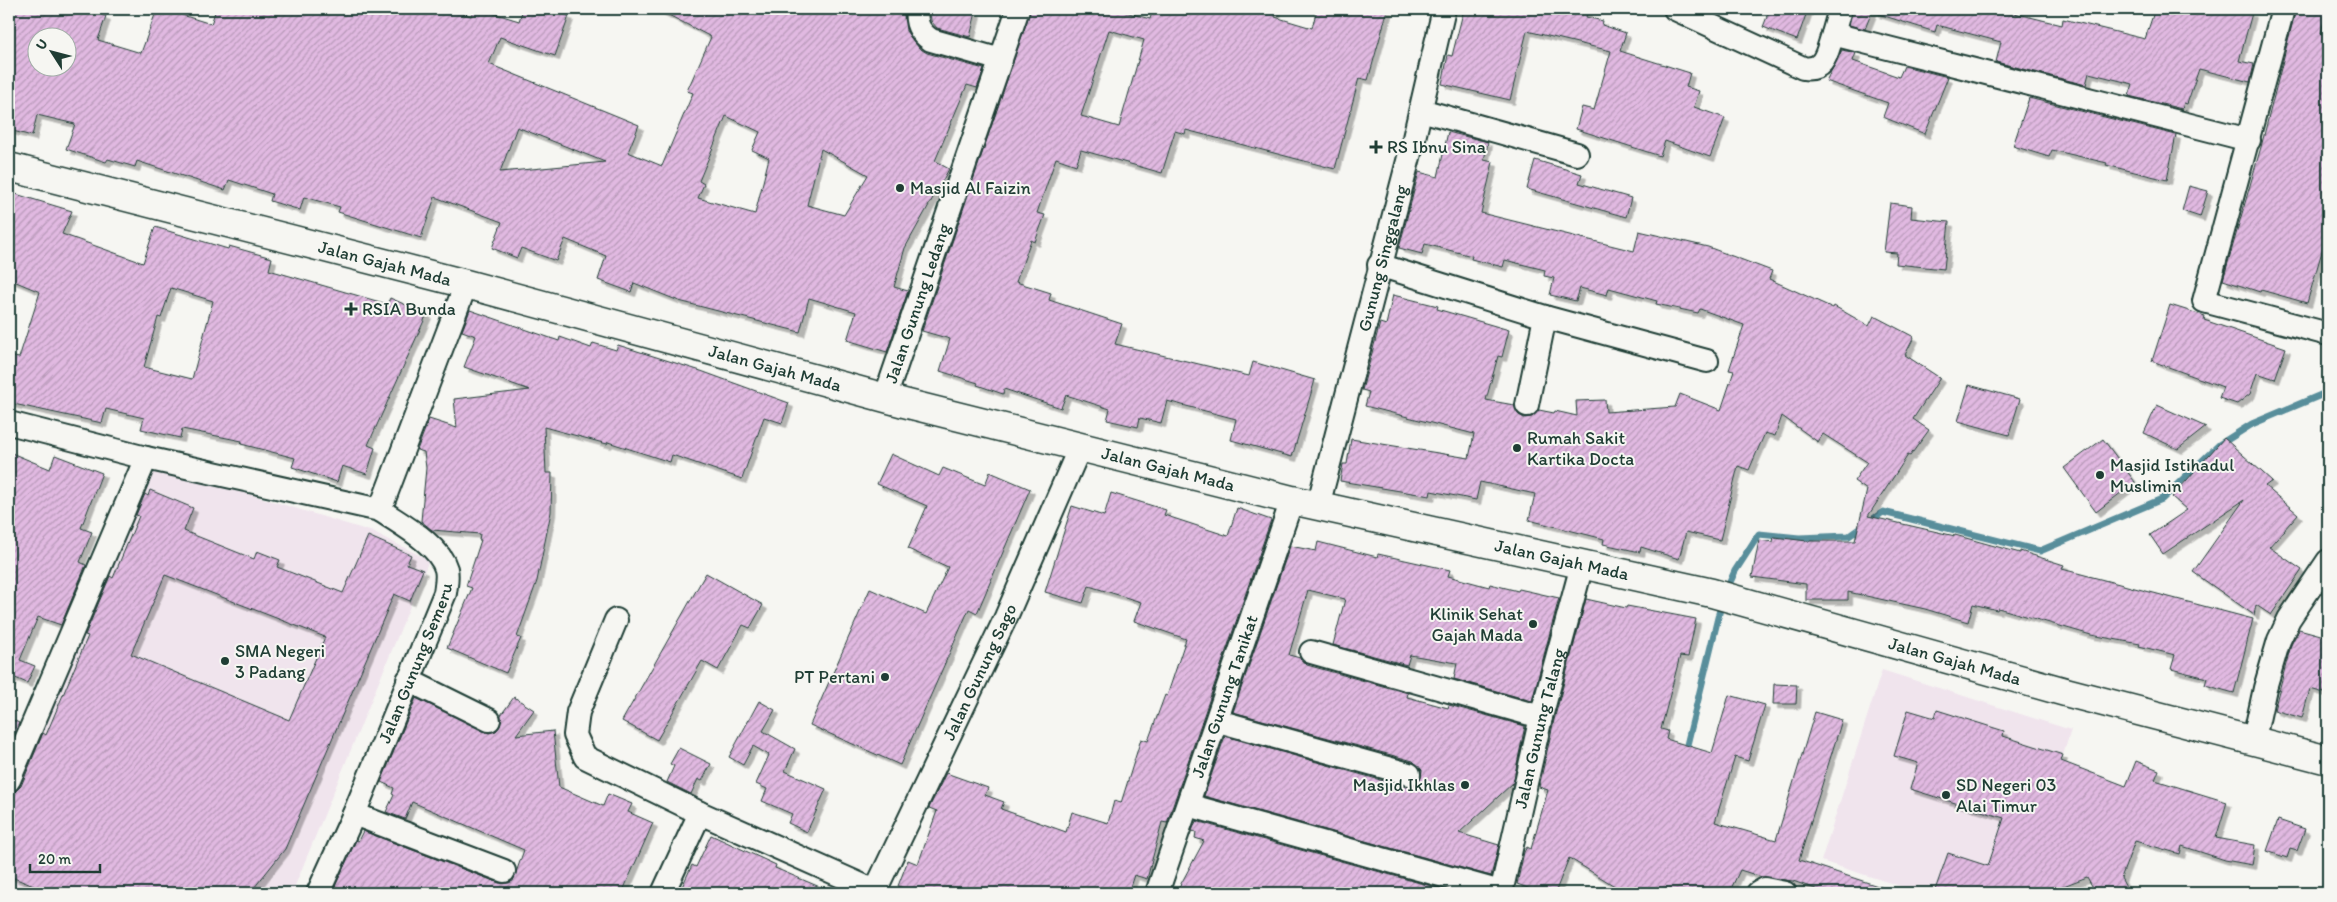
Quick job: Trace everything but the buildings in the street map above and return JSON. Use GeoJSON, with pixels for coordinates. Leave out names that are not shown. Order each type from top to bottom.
{"type":"FeatureCollection","features":[{"type":"Feature","properties":{"kind":"main road","name":"Jalan Gajah Mada"},"geometry":{"type":"LineString","coordinates":[[9,167],[466,284],[885,398],[1080,448],[1305,503],[1712,593],[2069,693],[2254,739],[2328,760]]}},
{"type":"Feature","properties":{"kind":"street"},"geometry":{"type":"LineString","coordinates":[[917,9],[916,18],[921,34],[931,40],[1001,60]]}},
{"type":"Feature","properties":{"kind":"street","name":"Jalan Gunung Ledang"},"geometry":{"type":"LineString","coordinates":[[885,398],[1018,9]]}},
{"type":"Feature","properties":{"kind":"street","name":"Gunung Singgalang"},"geometry":{"type":"LineString","coordinates":[[1305,503],[1379,265],[1421,110],[1444,9]]}},
{"type":"Feature","properties":{"kind":"street"},"geometry":{"type":"LineString","coordinates":[[1675,9],[1804,68],[1812,69],[1818,67],[1823,61],[1840,9]]}},
{"type":"Feature","properties":{"kind":"street"},"geometry":{"type":"LineString","coordinates":[[2276,10],[2249,140],[2204,301],[2328,334]]}},
{"type":"Feature","properties":{"kind":"street"},"geometry":{"type":"LineString","coordinates":[[1833,34],[2249,140]]}},
{"type":"Feature","properties":{"kind":"street"},"geometry":{"type":"LineString","coordinates":[[1421,110],[1577,154]]}},
{"type":"Feature","properties":{"kind":"street"},"geometry":{"type":"LineString","coordinates":[[1379,265],[1545,317],[1708,361]]}},
{"type":"Feature","properties":{"kind":"street"},"geometry":{"type":"LineString","coordinates":[[9,424],[146,458],[380,510],[466,284]]}},
{"type":"Feature","properties":{"kind":"street"},"geometry":{"type":"LineString","coordinates":[[1527,405],[1545,317]]}},
{"type":"Feature","properties":{"kind":"street","name":"Jalan Gunung Sago"},"geometry":{"type":"LineString","coordinates":[[874,892],[1006,617],[1080,448]]}},
{"type":"Feature","properties":{"kind":"street"},"geometry":{"type":"LineString","coordinates":[[9,780],[146,458]]}},
{"type":"Feature","properties":{"kind":"street","name":"Jalan Gunung Tanikat"},"geometry":{"type":"LineString","coordinates":[[1157,893],[1218,721],[1305,503]]}},
{"type":"Feature","properties":{"kind":"street","name":"Jalan Gunung Semeru"},"geometry":{"type":"LineString","coordinates":[[318,893],[354,814],[445,593],[446,569],[441,560],[423,540],[380,510]]}},
{"type":"Feature","properties":{"kind":"street"},"geometry":{"type":"LineString","coordinates":[[2254,739],[2265,688],[2279,640],[2290,619],[2328,560]]}},
{"type":"Feature","properties":{"kind":"street","name":"Jalan Gunung Talang"},"geometry":{"type":"LineString","coordinates":[[1501,892],[1541,717],[1582,564]]}},
{"type":"Feature","properties":{"kind":"street"},"geometry":{"type":"LineString","coordinates":[[616,620],[578,712],[575,735],[585,757],[700,813],[874,892]]}},
{"type":"Feature","properties":{"kind":"street"},"geometry":{"type":"LineString","coordinates":[[1311,652],[1541,717]]}},
{"type":"Feature","properties":{"kind":"street"},"geometry":{"type":"LineString","coordinates":[[408,680],[490,720]]}},
{"type":"Feature","properties":{"kind":"street"},"geometry":{"type":"LineString","coordinates":[[1218,721],[1409,774]]}},
{"type":"Feature","properties":{"kind":"street"},"geometry":{"type":"LineString","coordinates":[[1188,805],[1501,892]]}},
{"type":"Feature","properties":{"kind":"street"},"geometry":{"type":"LineString","coordinates":[[663,893],[700,813]]}},
{"type":"Feature","properties":{"kind":"street"},"geometry":{"type":"LineString","coordinates":[[354,814],[504,871]]}},
{"type":"Feature","properties":{"kind":"street"},"geometry":{"type":"LineString","coordinates":[[1758,893],[1765,889],[1785,893]]}},
{"type":"Feature","properties":{"kind":"shaded area","name":"SMA Negeri 3 Padang"},"geometry":{"type":"Polygon","coordinates":[[[148,463],[373,532],[429,560],[292,893],[36,893],[9,883],[9,790],[148,463]]]}},
{"type":"Feature","properties":{"kind":"shaded area","name":"SD Negeri 03 Alai Timur"},"geometry":{"type":"Polygon","coordinates":[[[1882,670],[2071,730],[2019,893],[1922,893],[1821,861],[1882,670]]]}},
{"type":"Feature","properties":{"kind":"waterway"},"geometry":{"type":"LineString","coordinates":[[1726,591],[1735,571],[1759,534],[1799,538],[1849,536],[1883,512],[2040,551],[2162,499],[2219,445],[2252,424],[2328,392]]}},
{"type":"Feature","properties":{"kind":"waterway"},"geometry":{"type":"LineString","coordinates":[[1685,753],[1722,601]]}},
{"type":"Feature","properties":{"kind":"place","name":"RS Ibnu Sina"},"geometry":{"type":"Point","coordinates":[1376,147]}},
{"type":"Feature","properties":{"kind":"place","name":"Masjid Al Faizin"},"geometry":{"type":"Point","coordinates":[900,188]}},
{"type":"Feature","properties":{"kind":"place","name":"RSIA Bunda"},"geometry":{"type":"Point","coordinates":[351,309]}},
{"type":"Feature","properties":{"kind":"place","name":"Rumah Sakit Kartika Docta"},"geometry":{"type":"Point","coordinates":[1517,448]}},
{"type":"Feature","properties":{"kind":"place","name":"Masjid Istihadul Muslimin"},"geometry":{"type":"Point","coordinates":[2100,475]}},
{"type":"Feature","properties":{"kind":"place","name":"Klinik Sehat Gajah Mada"},"geometry":{"type":"Point","coordinates":[1533,624]}},
{"type":"Feature","properties":{"kind":"place","name":"SMA Negeri 3 Padang"},"geometry":{"type":"Point","coordinates":[225,661]}},
{"type":"Feature","properties":{"kind":"place","name":"PT Pertani"},"geometry":{"type":"Point","coordinates":[885,677]}},
{"type":"Feature","properties":{"kind":"place","name":"Masjid Ikhlas"},"geometry":{"type":"Point","coordinates":[1465,785]}},
{"type":"Feature","properties":{"kind":"place","name":"SD Negeri 03 Alai Timur"},"geometry":{"type":"Point","coordinates":[1946,795]}}]}
